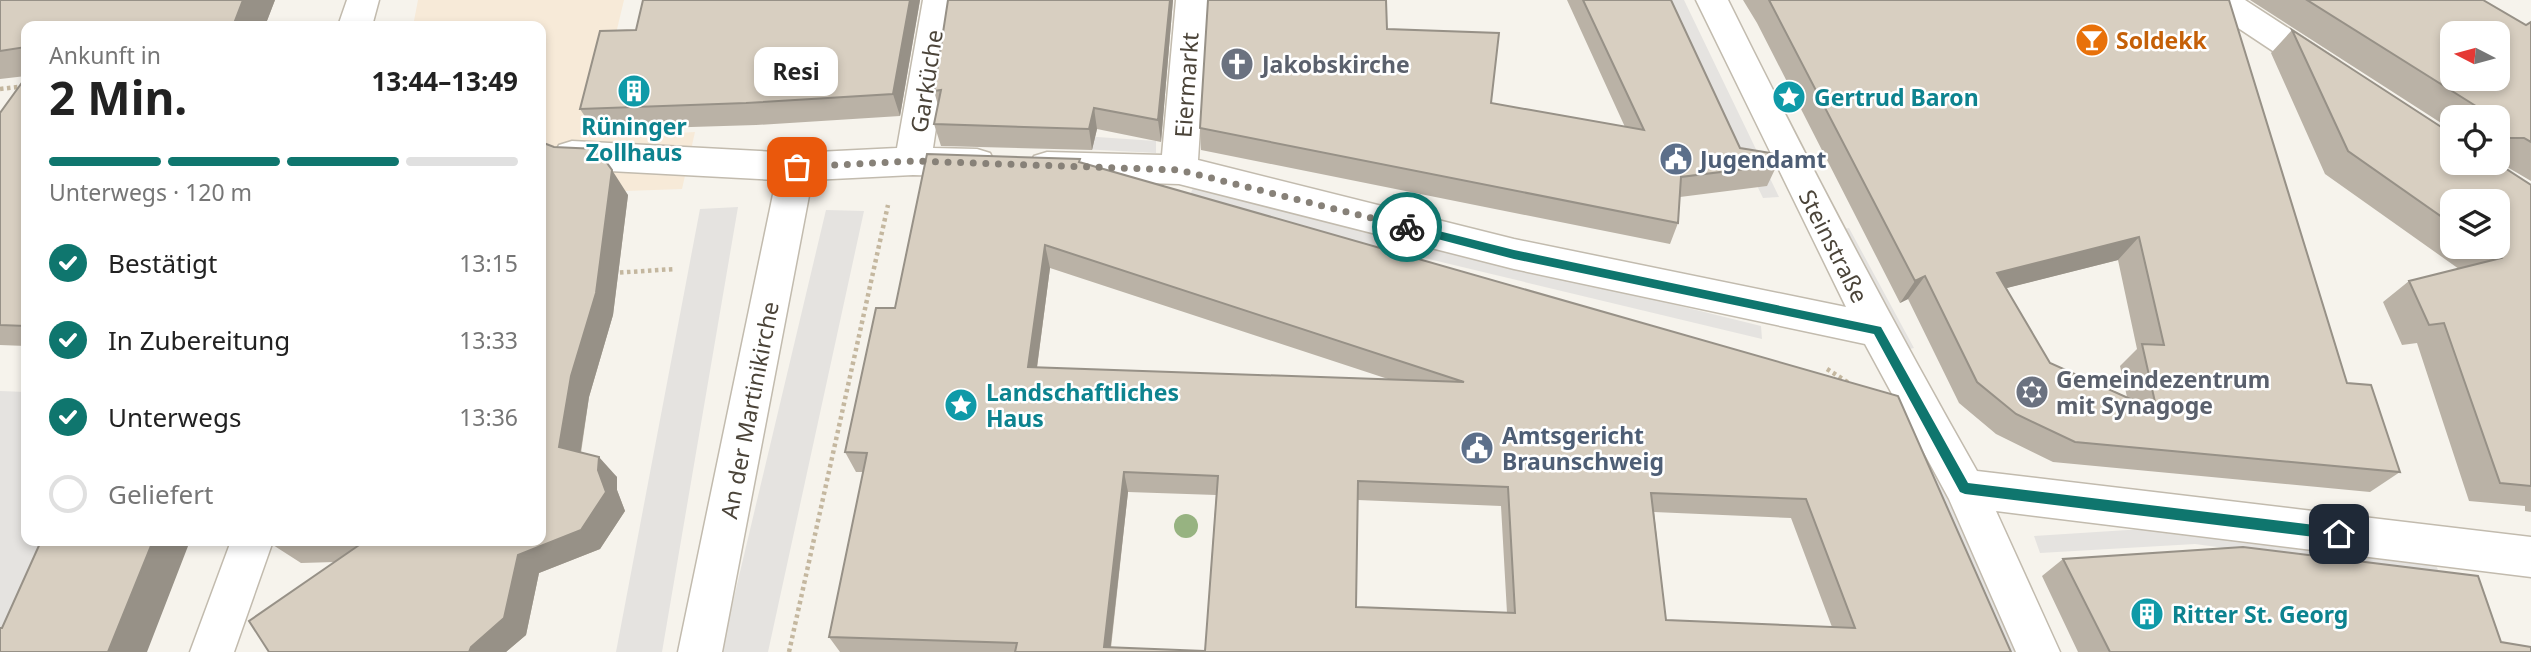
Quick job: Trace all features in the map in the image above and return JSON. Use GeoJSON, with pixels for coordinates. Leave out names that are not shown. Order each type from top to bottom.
{"type":"FeatureCollection","features":[{"type":"Feature","properties":{"kind":"street"},"geometry":{"type":"LineString","coordinates":[[357,21],[363,0]]}},
{"type":"Feature","properties":{"kind":"street","name":"Garküche"},"geometry":{"type":"LineString","coordinates":[[913,161],[939,0]]}},
{"type":"Feature","properties":{"kind":"street","name":"Eiermarkt"},"geometry":{"type":"LineString","coordinates":[[1179,170],[1192,0]]}},
{"type":"Feature","properties":{"kind":"street","name":"Steinstraße"},"geometry":{"type":"LineString","coordinates":[[1712,0],[1784,149],[1877,330],[1965,488],[2038,652]]}},
{"type":"Feature","properties":{"kind":"street"},"geometry":{"type":"LineString","coordinates":[[2220,0],[2359,90]]}},
{"type":"Feature","properties":{"kind":"street"},"geometry":{"type":"LineString","coordinates":[[572,155],[797,167],[913,161]]}},
{"type":"Feature","properties":{"kind":"street","name":"Eiermarkt"},"geometry":{"type":"LineString","coordinates":[[913,161],[1179,170],[1514,254],[1877,330]]}},
{"type":"Feature","properties":{"kind":"street","name":"An der Martinikirche"},"geometry":{"type":"LineString","coordinates":[[700,652],[797,167]]}},
{"type":"Feature","properties":{"kind":"street"},"geometry":{"type":"LineString","coordinates":[[1965,488],[2531,557]]}},
{"type":"Feature","properties":{"kind":"street"},"geometry":{"type":"LineString","coordinates":[[212,652],[250,546]]}},
{"type":"Feature","properties":{"kind":"path"},"geometry":{"type":"LineString","coordinates":[[0,89],[21,87]]}},
{"type":"Feature","properties":{"kind":"path"},"geometry":{"type":"LineString","coordinates":[[789,652],[888,204]]}},
{"type":"Feature","properties":{"kind":"path"},"geometry":{"type":"LineString","coordinates":[[608,273],[675,269]]}},
{"type":"Feature","properties":{"kind":"path"},"geometry":{"type":"LineString","coordinates":[[1820,365],[1859,390]]}},
{"type":"Feature","properties":{"kind":"path"},"geometry":{"type":"LineString","coordinates":[[847,396],[859,397]]}},
{"type":"Feature","properties":{"kind":"shaded area"},"geometry":{"type":"Polygon","coordinates":[[[418,0],[624,0],[591,138],[695,132],[682,189],[569,193],[546,165],[546,21],[414,21],[418,0]]]}},
{"type":"Feature","properties":{"kind":"shaded area"},"geometry":{"type":"Polygon","coordinates":[[[1668,0],[1684,0],[1779,197],[1763,198],[1668,0]]]}},
{"type":"Feature","properties":{"kind":"shaded area"},"geometry":{"type":"Polygon","coordinates":[[[952,127],[1156,141],[1156,153],[948,142],[952,127]]]}},
{"type":"Feature","properties":{"kind":"shaded area"},"geometry":{"type":"Polygon","coordinates":[[[1194,186],[1761,326],[1762,339],[1187,201],[1194,186]]]}},
{"type":"Feature","properties":{"kind":"shaded area"},"geometry":{"type":"Polygon","coordinates":[[[738,207],[662,652],[616,652],[700,209],[738,207]]]}},
{"type":"Feature","properties":{"kind":"shaded area"},"geometry":{"type":"Polygon","coordinates":[[[826,210],[864,211],[768,652],[721,652],[826,210]]]}},
{"type":"Feature","properties":{"kind":"shaded area"},"geometry":{"type":"Polygon","coordinates":[[[1849,228],[1914,348],[1896,352],[1833,231],[1849,228]]]}},
{"type":"Feature","properties":{"kind":"shaded area"},"geometry":{"type":"Polygon","coordinates":[[[0,391],[21,392],[21,546],[46,546],[0,631],[0,391]]]}},
{"type":"Feature","properties":{"kind":"shaded area"},"geometry":{"type":"Polygon","coordinates":[[[1907,408],[2016,652],[1998,652],[1889,410],[1907,408]]]}},
{"type":"Feature","properties":{"kind":"shaded area"},"geometry":{"type":"Polygon","coordinates":[[[2190,526],[2434,557],[2440,577],[2195,544],[2040,553],[2034,536],[2190,526]]]}},
{"type":"Feature","properties":{"kind":"building"},"geometry":{"type":"Polygon","coordinates":[[[0,0],[243,0],[235,21],[21,21],[21,48],[0,51],[0,0]]]}},
{"type":"Feature","properties":{"kind":"building"},"geometry":{"type":"Polygon","coordinates":[[[643,0],[910,0],[893,94],[580,109],[600,31],[636,30],[643,0]]]}},
{"type":"Feature","properties":{"kind":"building"},"geometry":{"type":"Polygon","coordinates":[[[948,0],[1170,0],[1158,120],[1094,108],[1089,129],[934,124],[941,90],[934,91],[948,0]]]}},
{"type":"Feature","properties":{"kind":"building"},"geometry":{"type":"Polygon","coordinates":[[[1208,0],[1386,0],[1387,29],[1499,33],[1491,103],[1644,130],[1583,0],[1671,0],[1740,148],[1777,154],[1777,165],[1681,177],[1678,223],[1200,128],[1208,0]]]}},
{"type":"Feature","properties":{"kind":"building"},"geometry":{"type":"Polygon","coordinates":[[[1769,0],[2229,0],[2347,383],[2371,385],[2400,472],[2075,442],[2016,414],[1977,382],[1925,276],[1915,281],[1769,0]],[[2139,237],[1997,273],[2050,363],[2157,411],[2142,344],[2164,345],[2139,237]]]}},
{"type":"Feature","properties":{"kind":"building"},"geometry":{"type":"Polygon","coordinates":[[[2307,0],[2483,0],[2526,25],[2531,22],[2531,142],[2524,138],[2510,138],[2510,105],[2474,105],[2452,91],[2510,91],[2510,21],[2440,21],[2440,84],[2307,0]]]}},
{"type":"Feature","properties":{"kind":"building"},"geometry":{"type":"Polygon","coordinates":[[[2292,30],[2440,126],[2440,175],[2510,175],[2510,171],[2531,185],[2531,486],[2500,483],[2444,323],[2429,325],[2409,281],[2497,259],[2510,259],[2510,189],[2440,189],[2440,216],[2348,151],[2292,30]]]}},
{"type":"Feature","properties":{"kind":"building"},"geometry":{"type":"Polygon","coordinates":[[[21,84],[21,326],[0,325],[0,113],[21,84]]]}},
{"type":"Feature","properties":{"kind":"building"},"geometry":{"type":"Polygon","coordinates":[[[546,144],[554,147],[597,149],[612,170],[596,293],[571,376],[559,447],[599,457],[598,470],[606,492],[581,530],[546,544],[546,144]]]}},
{"type":"Feature","properties":{"kind":"building","name":"Amtsgericht Braunschweig"},"geometry":{"type":"Polygon","coordinates":[[[927,154],[1080,159],[1079,162],[1898,396],[2011,652],[1015,652],[1017,643],[829,637],[867,453],[845,452],[876,308],[895,308],[927,154]],[[1045,245],[1028,367],[1464,382],[1045,245]],[[1124,472],[1104,647],[1205,651],[1218,476],[1124,472]],[[1358,481],[1356,607],[1515,613],[1508,487],[1358,481]],[[1651,493],[1666,620],[1855,628],[1806,499],[1651,493]]]}},
{"type":"Feature","properties":{"kind":"building"},"geometry":{"type":"Polygon","coordinates":[[[39,546],[151,546],[108,652],[0,652],[2,628],[39,546]]]}},
{"type":"Feature","properties":{"kind":"building"},"geometry":{"type":"Polygon","coordinates":[[[358,546],[541,546],[518,555],[504,618],[471,647],[469,652],[269,652],[249,621],[358,546]]]}},
{"type":"Feature","properties":{"kind":"building"},"geometry":{"type":"Polygon","coordinates":[[[2243,547],[2478,576],[2501,642],[2531,647],[2531,652],[2110,652],[2063,559],[2243,547]]]}},
{"type":"Feature","properties":{"kind":"way so far"},"geometry":{"type":"LineString","coordinates":[[797,167],[913,161],[1179,170],[1407,227]]}},
{"type":"Feature","properties":{"kind":"place","name":"Soldekk"},"geometry":{"type":"Point","coordinates":[2092,40]}},
{"type":"Feature","properties":{"kind":"place","name":"Jakobskirche"},"geometry":{"type":"Point","coordinates":[1237,64]}},
{"type":"Feature","properties":{"kind":"place","name":"Rüninger Zollhaus"},"geometry":{"type":"Point","coordinates":[634,91]}},
{"type":"Feature","properties":{"kind":"place","name":"Gertrud Baron"},"geometry":{"type":"Point","coordinates":[1789,97]}},
{"type":"Feature","properties":{"kind":"place","name":"Jugendamt"},"geometry":{"type":"Point","coordinates":[1676,159]}},
{"type":"Feature","properties":{"kind":"place","name":"Resi"},"geometry":{"type":"Point","coordinates":[797,167]}},
{"type":"Feature","properties":{"kind":"place","name":"Gemeindezentrum mit Synagoge"},"geometry":{"type":"Point","coordinates":[2032,392]}},
{"type":"Feature","properties":{"kind":"place","name":"Landschaftliches Haus"},"geometry":{"type":"Point","coordinates":[961,405]}},
{"type":"Feature","properties":{"kind":"place","name":"Amtsgericht Braunschweig"},"geometry":{"type":"Point","coordinates":[1477,448]}},
{"type":"Feature","properties":{"kind":"place","name":"Ritter St. Georg"},"geometry":{"type":"Point","coordinates":[2147,614]}},
{"type":"Feature","properties":{"kind":"route"},"geometry":{"type":"LineString","coordinates":[[1407,227],[1514,254],[1877,330],[1965,488],[2339,534]]}}]}
